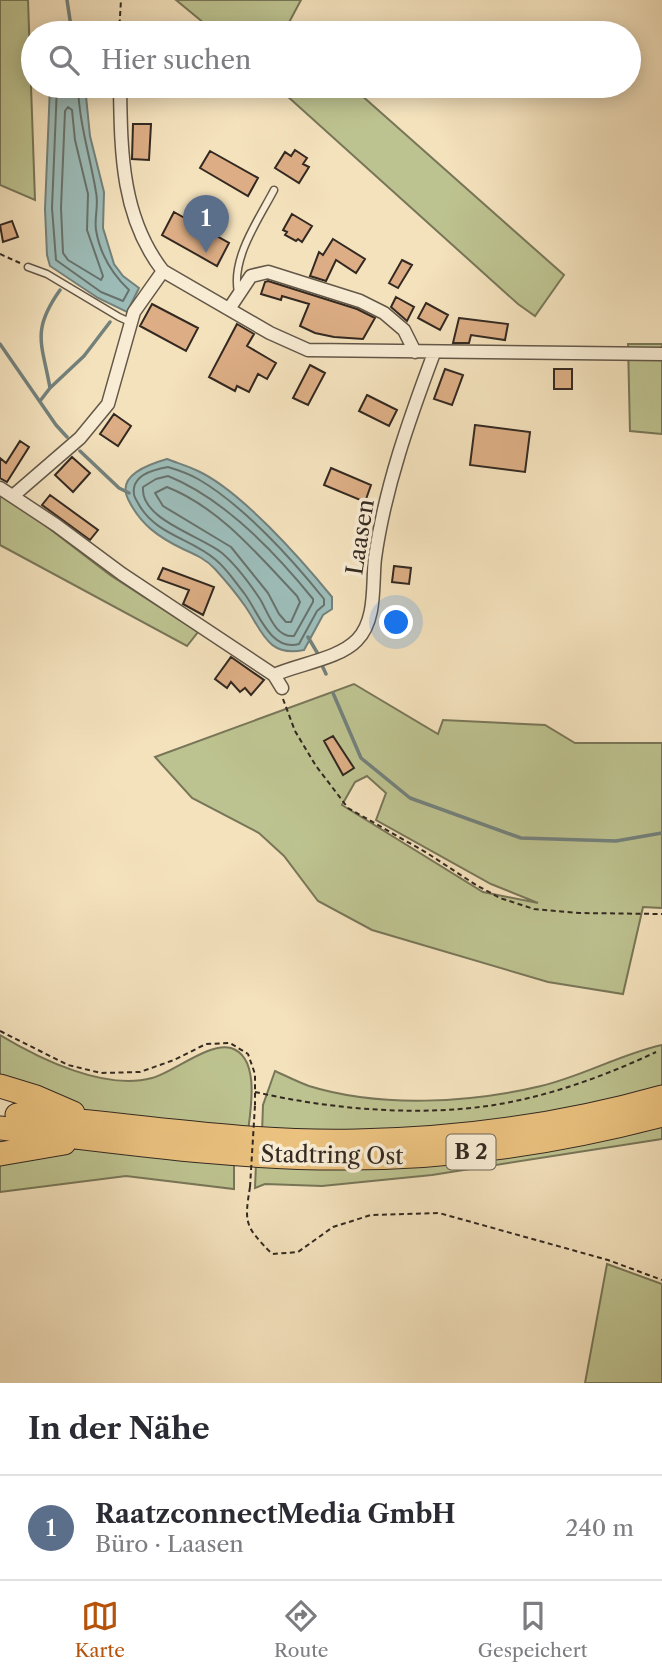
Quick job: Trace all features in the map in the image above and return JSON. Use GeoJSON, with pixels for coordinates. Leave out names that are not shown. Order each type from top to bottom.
{"type":"FeatureCollection","features":[{"type":"Feature","properties":{"kind":"highway","name":"B 2"},"geometry":{"type":"LineString","coordinates":[[0,1086],[36,1097],[92,1130]]}},
{"type":"Feature","properties":{"kind":"highway","name":"Stadtring Ost"},"geometry":{"type":"LineString","coordinates":[[0,1128],[356,1141],[462,1135],[551,1124],[662,1097]]}},
{"type":"Feature","properties":{"kind":"highway","name":"Stadtring Ost"},"geometry":{"type":"LineString","coordinates":[[0,1114],[276,1156],[346,1158],[409,1157],[479,1151],[606,1130],[662,1115]]}},
{"type":"Feature","properties":{"kind":"highway","name":"B 2"},"geometry":{"type":"LineString","coordinates":[[0,1154],[92,1130]]}},
{"type":"Feature","properties":{"kind":"street"},"geometry":{"type":"LineString","coordinates":[[120,98],[122,162],[131,204],[148,252],[163,271],[270,333],[308,350],[662,354]]}},
{"type":"Feature","properties":{"kind":"street"},"geometry":{"type":"LineString","coordinates":[[13,495],[80,438],[108,404],[134,312],[163,271]]}},
{"type":"Feature","properties":{"kind":"street"},"geometry":{"type":"LineString","coordinates":[[229,310],[251,275],[268,272],[360,301],[384,313],[404,330],[415,352]]}},
{"type":"Feature","properties":{"kind":"street","name":"Laasen"},"geometry":{"type":"LineString","coordinates":[[274,675],[344,649],[356,642],[363,632],[370,613],[377,547],[391,481],[434,353]]}},
{"type":"Feature","properties":{"kind":"street"},"geometry":{"type":"LineString","coordinates":[[0,488],[121,575],[274,675],[282,688]]}},
{"type":"Feature","properties":{"kind":"lane"},"geometry":{"type":"LineString","coordinates":[[238,294],[237,272],[241,260],[249,237],[274,190]]}},
{"type":"Feature","properties":{"kind":"lane"},"geometry":{"type":"LineString","coordinates":[[27,267],[47,274],[132,322]]}},
{"type":"Feature","properties":{"kind":"path"},"geometry":{"type":"LineString","coordinates":[[120,21],[121,0]]}},
{"type":"Feature","properties":{"kind":"path"},"geometry":{"type":"LineString","coordinates":[[0,254],[27,267]]}},
{"type":"Feature","properties":{"kind":"path"},"geometry":{"type":"LineString","coordinates":[[282,688],[287,713],[295,731],[316,766],[348,808],[427,853],[475,885],[500,898],[534,909],[579,913],[662,914]]}},
{"type":"Feature","properties":{"kind":"path"},"geometry":{"type":"LineString","coordinates":[[0,1031],[68,1065],[101,1073],[140,1072],[206,1045],[230,1044],[248,1054],[255,1074],[255,1105],[250,1187],[245,1218],[256,1238],[272,1254],[298,1252],[333,1227],[371,1215],[439,1213],[608,1260],[662,1280]]}},
{"type":"Feature","properties":{"kind":"path"},"geometry":{"type":"LineString","coordinates":[[255,1092],[278,1098],[353,1107],[421,1110],[492,1105],[535,1096],[606,1075],[656,1052]]}},
{"type":"Feature","properties":{"kind":"green space"},"geometry":{"type":"Polygon","coordinates":[[[0,0],[28,0],[29,21],[21,21],[21,98],[31,98],[35,200],[0,185],[0,0]]]}},
{"type":"Feature","properties":{"kind":"green space"},"geometry":{"type":"Polygon","coordinates":[[[176,0],[301,0],[290,21],[201,21],[176,0]]]}},
{"type":"Feature","properties":{"kind":"green space"},"geometry":{"type":"Polygon","coordinates":[[[289,98],[365,98],[564,275],[535,316],[518,304],[289,98]]]}},
{"type":"Feature","properties":{"kind":"green space"},"geometry":{"type":"Polygon","coordinates":[[[628,344],[662,344],[662,434],[630,431],[628,344]]]}},
{"type":"Feature","properties":{"kind":"green space"},"geometry":{"type":"Polygon","coordinates":[[[0,494],[16,503],[110,575],[198,632],[187,646],[0,545],[0,494]]]}},
{"type":"Feature","properties":{"kind":"green space"},"geometry":{"type":"Polygon","coordinates":[[[354,684],[438,734],[443,720],[545,725],[575,743],[662,743],[662,908],[643,907],[623,994],[548,982],[372,930],[318,901],[284,856],[259,833],[192,798],[155,757],[354,684]],[[367,776],[355,782],[342,805],[483,892],[538,903],[491,884],[376,820],[386,793],[367,776]]]}},
{"type":"Feature","properties":{"kind":"green space"},"geometry":{"type":"Polygon","coordinates":[[[0,1035],[53,1063],[114,1080],[152,1078],[212,1049],[231,1048],[240,1053],[250,1072],[252,1097],[248,1131],[86,1112],[0,1080],[0,1035]]]}},
{"type":"Feature","properties":{"kind":"green space"},"geometry":{"type":"Polygon","coordinates":[[[662,1045],[662,1087],[601,1105],[452,1131],[262,1133],[263,1105],[275,1071],[309,1086],[365,1098],[425,1101],[455,1099],[541,1086],[662,1045]]]}},
{"type":"Feature","properties":{"kind":"green space"},"geometry":{"type":"Polygon","coordinates":[[[662,1125],[662,1139],[432,1175],[322,1186],[265,1184],[255,1188],[256,1163],[544,1151],[641,1132],[662,1125]]]}},
{"type":"Feature","properties":{"kind":"green space"},"geometry":{"type":"Polygon","coordinates":[[[78,1148],[234,1161],[234,1189],[126,1176],[0,1192],[0,1160],[78,1148]]]}},
{"type":"Feature","properties":{"kind":"green space"},"geometry":{"type":"Polygon","coordinates":[[[607,1264],[662,1284],[662,1383],[585,1383],[607,1264]]]}},
{"type":"Feature","properties":{"kind":"water"},"geometry":{"type":"Polygon","coordinates":[[[50,98],[86,98],[90,136],[104,192],[103,228],[114,264],[123,276],[139,288],[127,312],[98,298],[50,266],[45,209],[50,98]]]}},
{"type":"Feature","properties":{"kind":"water"},"geometry":{"type":"Polygon","coordinates":[[[167,459],[198,471],[233,494],[287,546],[332,597],[332,609],[323,615],[304,650],[282,650],[274,646],[261,633],[238,596],[211,565],[158,534],[138,516],[128,499],[127,483],[137,472],[167,459]]]}},
{"type":"Feature","properties":{"kind":"building"},"geometry":{"type":"Polygon","coordinates":[[[133,124],[151,124],[149,160],[132,159],[133,124]]]}},
{"type":"Feature","properties":{"kind":"building"},"geometry":{"type":"Polygon","coordinates":[[[295,150],[307,158],[303,164],[309,167],[299,183],[275,168],[285,152],[291,156],[295,150]]]}},
{"type":"Feature","properties":{"kind":"building"},"geometry":{"type":"Polygon","coordinates":[[[210,151],[258,178],[248,196],[200,168],[210,151]]]}},
{"type":"Feature","properties":{"kind":"building"},"geometry":{"type":"Polygon","coordinates":[[[174,212],[229,243],[217,266],[162,235],[174,212]]]}},
{"type":"Feature","properties":{"kind":"building"},"geometry":{"type":"Polygon","coordinates":[[[292,214],[312,226],[302,242],[285,235],[287,232],[283,230],[292,214]]]}},
{"type":"Feature","properties":{"kind":"building"},"geometry":{"type":"Polygon","coordinates":[[[12,221],[18,237],[3,242],[0,225],[12,221]]]}},
{"type":"Feature","properties":{"kind":"building"},"geometry":{"type":"Polygon","coordinates":[[[333,239],[365,259],[356,273],[336,260],[326,281],[310,276],[319,252],[323,255],[333,239]]]}},
{"type":"Feature","properties":{"kind":"building"},"geometry":{"type":"Polygon","coordinates":[[[402,260],[412,265],[398,288],[389,283],[402,260]]]}},
{"type":"Feature","properties":{"kind":"building"},"geometry":{"type":"Polygon","coordinates":[[[265,282],[357,309],[375,318],[363,339],[315,333],[300,326],[309,304],[282,296],[281,300],[261,294],[265,282]]]}},
{"type":"Feature","properties":{"kind":"building"},"geometry":{"type":"Polygon","coordinates":[[[396,297],[414,307],[407,321],[391,307],[396,297]]]}},
{"type":"Feature","properties":{"kind":"building"},"geometry":{"type":"Polygon","coordinates":[[[426,303],[448,315],[440,330],[418,318],[426,303]]]}},
{"type":"Feature","properties":{"kind":"building"},"geometry":{"type":"Polygon","coordinates":[[[152,304],[198,328],[186,351],[140,326],[152,304]]]}},
{"type":"Feature","properties":{"kind":"building"},"geometry":{"type":"Polygon","coordinates":[[[459,318],[508,324],[505,340],[471,335],[469,343],[453,343],[459,318]]]}},
{"type":"Feature","properties":{"kind":"building"},"geometry":{"type":"Polygon","coordinates":[[[237,324],[254,334],[247,346],[276,363],[267,379],[258,374],[249,392],[237,386],[235,391],[209,377],[237,324]]]}},
{"type":"Feature","properties":{"kind":"building"},"geometry":{"type":"Polygon","coordinates":[[[310,365],[325,373],[308,405],[293,398],[310,365]]]}},
{"type":"Feature","properties":{"kind":"building"},"geometry":{"type":"Polygon","coordinates":[[[445,369],[463,375],[452,405],[434,399],[445,369]]]}},
{"type":"Feature","properties":{"kind":"building"},"geometry":{"type":"Polygon","coordinates":[[[554,369],[572,369],[572,389],[554,389],[554,369]]]}},
{"type":"Feature","properties":{"kind":"building"},"geometry":{"type":"Polygon","coordinates":[[[367,395],[397,410],[389,426],[359,411],[367,395]]]}},
{"type":"Feature","properties":{"kind":"building"},"geometry":{"type":"Polygon","coordinates":[[[114,414],[131,426],[118,446],[100,434],[114,414]]]}},
{"type":"Feature","properties":{"kind":"building"},"geometry":{"type":"Polygon","coordinates":[[[475,425],[530,432],[525,472],[470,465],[475,425]]]}},
{"type":"Feature","properties":{"kind":"building"},"geometry":{"type":"Polygon","coordinates":[[[20,441],[29,447],[7,482],[0,478],[0,458],[6,463],[20,441]]]}},
{"type":"Feature","properties":{"kind":"building"},"geometry":{"type":"Polygon","coordinates":[[[72,457],[90,473],[73,492],[55,475],[72,457]]]}},
{"type":"Feature","properties":{"kind":"building"},"geometry":{"type":"Polygon","coordinates":[[[331,468],[371,485],[365,502],[324,485],[331,468]]]}},
{"type":"Feature","properties":{"kind":"building"},"geometry":{"type":"Polygon","coordinates":[[[50,495],[98,530],[90,540],[42,505],[50,495]]]}},
{"type":"Feature","properties":{"kind":"building"},"geometry":{"type":"Polygon","coordinates":[[[394,566],[411,568],[409,584],[392,582],[394,566]]]}},
{"type":"Feature","properties":{"kind":"building"},"geometry":{"type":"Polygon","coordinates":[[[163,568],[214,587],[203,615],[183,604],[189,590],[158,579],[163,568]]]}},
{"type":"Feature","properties":{"kind":"building"},"geometry":{"type":"Polygon","coordinates":[[[231,657],[264,680],[251,695],[245,688],[240,692],[231,682],[227,688],[215,679],[231,657]]]}},
{"type":"Feature","properties":{"kind":"building"},"geometry":{"type":"Polygon","coordinates":[[[333,736],[354,768],[343,775],[324,741],[333,736]]]}},
{"type":"Feature","properties":{"kind":"waterway"},"geometry":{"type":"LineString","coordinates":[[67,0],[70,21]]}},
{"type":"Feature","properties":{"kind":"waterway"},"geometry":{"type":"LineString","coordinates":[[40,401],[50,388],[42,348],[42,327],[45,316],[60,290]]}},
{"type":"Feature","properties":{"kind":"waterway"},"geometry":{"type":"LineString","coordinates":[[50,388],[84,356],[110,322]]}},
{"type":"Feature","properties":{"kind":"waterway"},"geometry":{"type":"LineString","coordinates":[[0,344],[67,437]]}},
{"type":"Feature","properties":{"kind":"waterway"},"geometry":{"type":"LineString","coordinates":[[80,451],[119,488],[129,493]]}},
{"type":"Feature","properties":{"kind":"waterway"},"geometry":{"type":"LineString","coordinates":[[308,637],[318,654]]}},
{"type":"Feature","properties":{"kind":"waterway"},"geometry":{"type":"LineString","coordinates":[[321,663],[326,674]]}},
{"type":"Feature","properties":{"kind":"waterway"},"geometry":{"type":"LineString","coordinates":[[333,693],[361,758],[410,798],[521,838],[616,841],[662,833]]}},
{"type":"Feature","properties":{"kind":"place","name":"RaatzconnectMedia GmbH"},"geometry":{"type":"Point","coordinates":[206,253]}}]}
